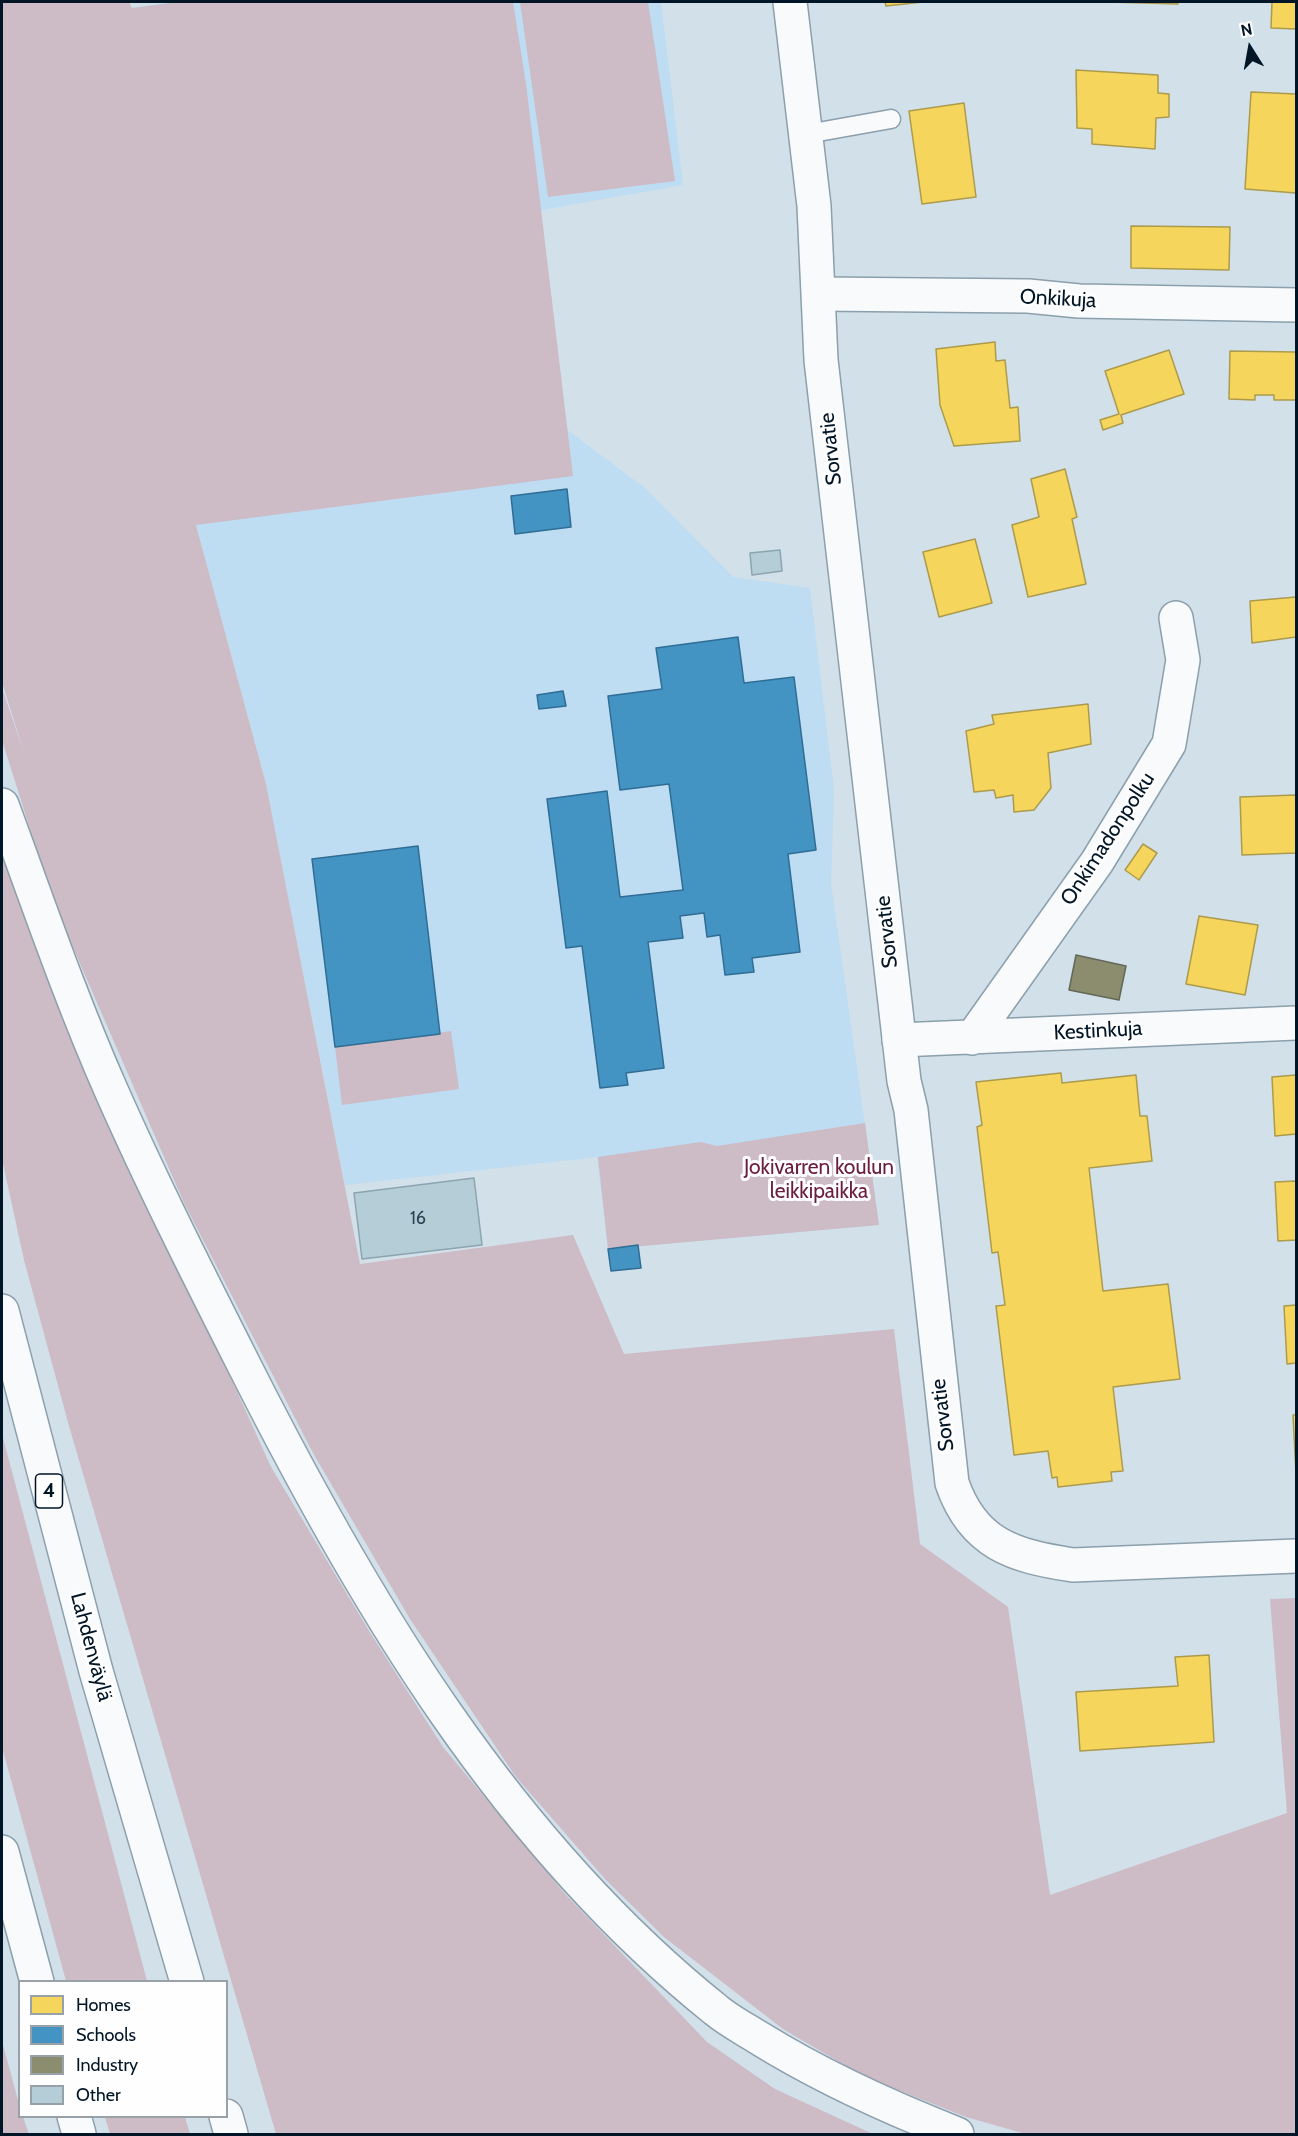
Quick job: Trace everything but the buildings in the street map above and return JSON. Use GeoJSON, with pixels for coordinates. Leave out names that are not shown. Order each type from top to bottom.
{"type":"FeatureCollection","features":[{"type":"Feature","properties":{"kind":"main road","name":"Sorvatie"},"geometry":{"type":"LineString","coordinates":[[790,2],[817,236],[825,396],[899,1040],[904,1081],[911,1110],[952,1483],[966,1516],[980,1532],[997,1544],[1044,1561],[1073,1565],[1296,1556]]}},
{"type":"Feature","properties":{"kind":"main road","name":"Onkikuja"},"geometry":{"type":"LineString","coordinates":[[819,294],[1028,296],[1079,301],[1296,304]]}},
{"type":"Feature","properties":{"kind":"main road","name":"Onkimadonpolku"},"geometry":{"type":"LineString","coordinates":[[972,1038],[1097,862],[1169,744],[1183,660],[1176,618]]}},
{"type":"Feature","properties":{"kind":"main road"},"geometry":{"type":"LineString","coordinates":[[2,805],[110,1088],[197,1272],[276,1430],[348,1559],[419,1675],[489,1775],[567,1869],[649,1951],[719,2013],[801,2064],[884,2106],[957,2134]]}},
{"type":"Feature","properties":{"kind":"main road","name":"Kestinkuja"},"geometry":{"type":"LineString","coordinates":[[899,1040],[1296,1023]]}},
{"type":"Feature","properties":{"kind":"main road","name":"Lahdenväylä"},"geometry":{"type":"LineString","coordinates":[[2,1311],[96,1671],[186,1980]]}},
{"type":"Feature","properties":{"kind":"main road"},"geometry":{"type":"LineString","coordinates":[[2,1852],[36,1980]]}},
{"type":"Feature","properties":{"kind":"main road"},"geometry":{"type":"LineString","coordinates":[[75,2118],[79,2134]]}},
{"type":"Feature","properties":{"kind":"main road"},"geometry":{"type":"LineString","coordinates":[[227,2118],[231,2134]]}},
{"type":"Feature","properties":{"kind":"lane"},"geometry":{"type":"LineString","coordinates":[[807,134],[891,119]]}},
{"type":"Feature","properties":{"kind":"shaded area"},"geometry":{"type":"Polygon","coordinates":[[[173,2],[661,2],[683,185],[536,211],[566,429],[645,488],[733,577],[810,588],[834,790],[831,883],[879,1225],[608,1249],[597,1157],[345,1185],[266,784],[196,524],[131,8],[173,2]]]}},
{"type":"Feature","properties":{"kind":"green space"},"geometry":{"type":"Polygon","coordinates":[[[2,2],[129,2],[132,8],[178,2],[513,2],[526,84],[573,476],[196,525],[266,784],[360,1264],[573,1235],[624,1354],[894,1329],[920,1544],[1008,1607],[1050,1895],[1287,1813],[1270,1599],[1296,1598],[1296,2134],[1026,2134],[966,2117],[863,2076],[783,2029],[664,1937],[605,1879],[516,1777],[410,1619],[313,1453],[184,1203],[52,899],[2,740],[2,688],[24,753],[2,682],[2,2]]]}},
{"type":"Feature","properties":{"kind":"green space"},"geometry":{"type":"Polygon","coordinates":[[[520,2],[648,2],[675,181],[548,197],[520,2]]]}},
{"type":"Feature","properties":{"kind":"green space"},"geometry":{"type":"Polygon","coordinates":[[[2,855],[47,969],[271,1467],[369,1631],[443,1747],[566,1895],[707,2042],[775,2089],[873,2134],[276,2134],[69,1426],[24,1260],[2,1159],[2,855]]]}},
{"type":"Feature","properties":{"kind":"green space"},"geometry":{"type":"Polygon","coordinates":[[[451,1031],[459,1089],[342,1105],[335,1047],[451,1031]]]}},
{"type":"Feature","properties":{"kind":"green space","name":"Jokivarren koulun leikkipaikka"},"geometry":{"type":"Polygon","coordinates":[[[865,1123],[879,1225],[608,1249],[598,1157],[701,1142],[717,1146],[865,1123]]]}},
{"type":"Feature","properties":{"kind":"green space"},"geometry":{"type":"Polygon","coordinates":[[[2,1434],[147,1980],[66,1980],[2,1747],[2,1434]]]}},
{"type":"Feature","properties":{"kind":"green space"},"geometry":{"type":"Polygon","coordinates":[[[2,2041],[18,2100],[18,2118],[23,2118],[29,2134],[2,2134],[2,2041]]]}},
{"type":"Feature","properties":{"kind":"green space"},"geometry":{"type":"Polygon","coordinates":[[[105,2118],[185,2118],[190,2134],[110,2134],[105,2118]]]}}]}
